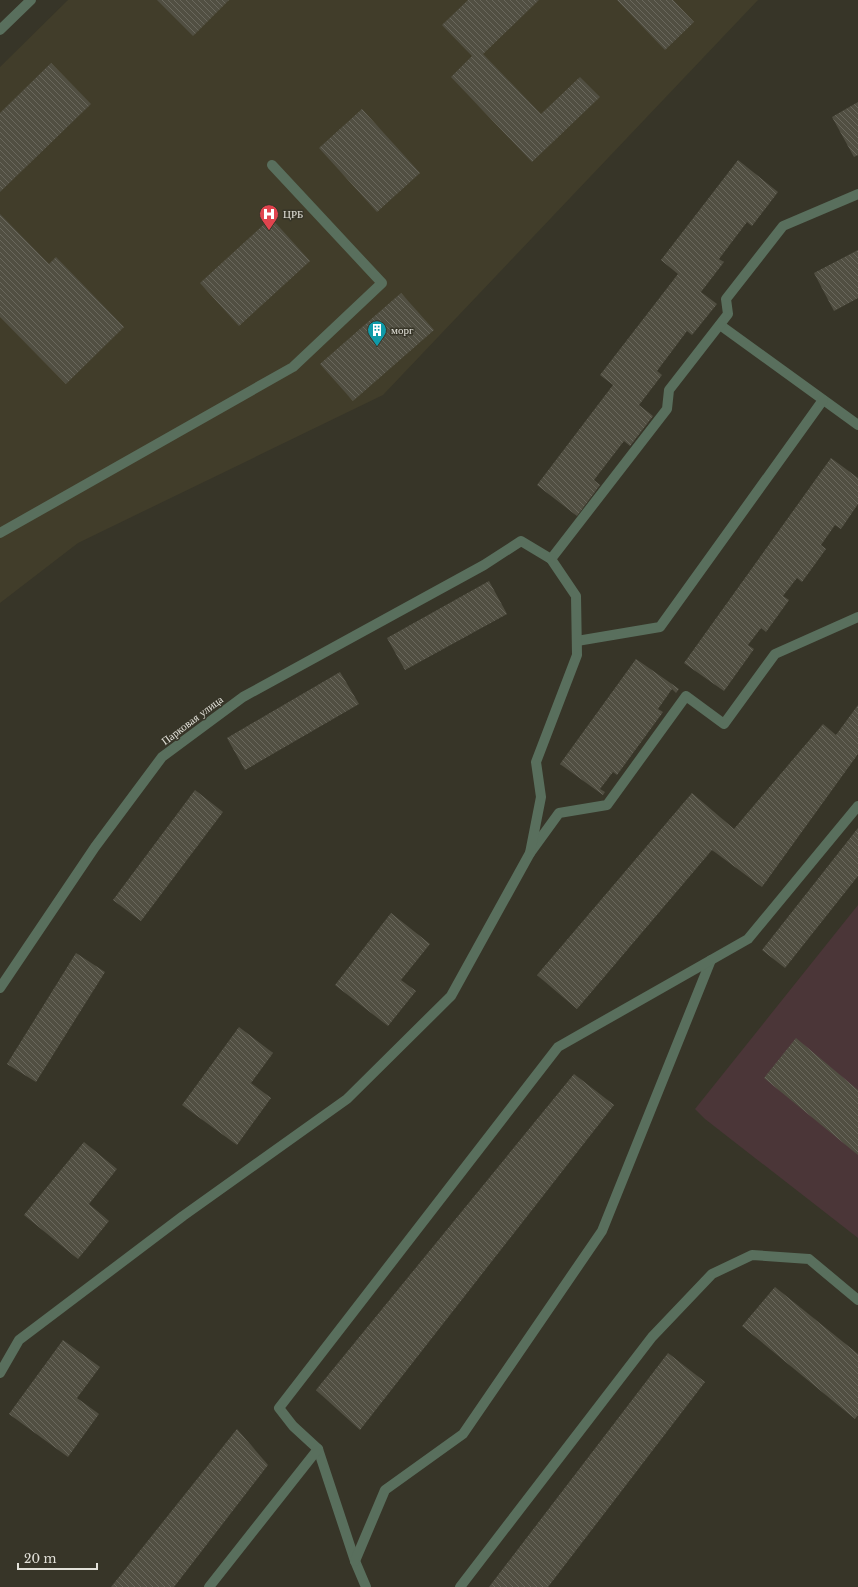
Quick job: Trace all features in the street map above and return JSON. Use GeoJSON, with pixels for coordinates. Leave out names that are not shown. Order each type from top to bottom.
{"type":"FeatureCollection","features":[{"type":"Feature","properties":{"kind":"street"},"geometry":{"type":"LineString","coordinates":[[0,30],[31,0]]}},
{"type":"Feature","properties":{"kind":"street"},"geometry":{"type":"LineString","coordinates":[[0,533],[293,367],[382,283],[272,165]]}},
{"type":"Feature","properties":{"kind":"street"},"geometry":{"type":"LineString","coordinates":[[530,853],[541,796],[536,762],[577,655],[576,596],[552,559],[667,409],[669,390],[728,314],[726,299],[783,226],[858,194]]}},
{"type":"Feature","properties":{"kind":"street"},"geometry":{"type":"LineString","coordinates":[[720,325],[858,425]]}},
{"type":"Feature","properties":{"kind":"street"},"geometry":{"type":"LineString","coordinates":[[577,641],[660,627],[824,400]]}},
{"type":"Feature","properties":{"kind":"street","name":"Парковая улица"},"geometry":{"type":"LineString","coordinates":[[0,988],[94,847],[162,757],[243,697],[484,565],[521,541],[552,559]]}},
{"type":"Feature","properties":{"kind":"street"},"geometry":{"type":"LineString","coordinates":[[0,1373],[19,1340],[183,1216],[347,1099],[451,996],[530,853],[559,813],[607,805],[686,696],[724,724],[775,654],[858,616]]}},
{"type":"Feature","properties":{"kind":"street"},"geometry":{"type":"LineString","coordinates":[[366,1587],[355,1561],[318,1449],[293,1426],[279,1408],[558,1047],[748,939],[858,806]]}},
{"type":"Feature","properties":{"kind":"street"},"geometry":{"type":"LineString","coordinates":[[355,1561],[384,1490],[463,1434],[602,1231],[711,960]]}},
{"type":"Feature","properties":{"kind":"street"},"geometry":{"type":"LineString","coordinates":[[460,1587],[652,1337],[712,1274],[752,1255],[809,1259],[858,1300]]}},
{"type":"Feature","properties":{"kind":"street"},"geometry":{"type":"LineString","coordinates":[[209,1587],[318,1449]]}},
{"type":"Feature","properties":{"kind":"shaded area","name":"ЦРБ"},"geometry":{"type":"Polygon","coordinates":[[[68,0],[758,0],[383,395],[78,543],[0,603],[0,67],[68,0]]]}},
{"type":"Feature","properties":{"kind":"shaded area"},"geometry":{"type":"Polygon","coordinates":[[[858,905],[858,1238],[705,1119],[695,1109],[858,905]]]}},
{"type":"Feature","properties":{"kind":"building"},"geometry":{"type":"Polygon","coordinates":[[[157,0],[229,0],[193,36],[157,0]]]}},
{"type":"Feature","properties":{"kind":"building"},"geometry":{"type":"Polygon","coordinates":[[[468,0],[539,0],[483,54],[541,114],[580,77],[600,97],[532,162],[451,77],[472,56],[442,25],[468,0]]]}},
{"type":"Feature","properties":{"kind":"building"},"geometry":{"type":"Polygon","coordinates":[[[617,0],[673,0],[694,22],[665,50],[617,0]]]}},
{"type":"Feature","properties":{"kind":"building"},"geometry":{"type":"Polygon","coordinates":[[[51,63],[91,104],[0,192],[0,113],[51,63]]]}},
{"type":"Feature","properties":{"kind":"building"},"geometry":{"type":"Polygon","coordinates":[[[858,102],[858,155],[854,157],[832,117],[858,102]]]}},
{"type":"Feature","properties":{"kind":"building"},"geometry":{"type":"Polygon","coordinates":[[[362,109],[420,173],[377,212],[319,148],[362,109]]]}},
{"type":"Feature","properties":{"kind":"building"},"geometry":{"type":"Polygon","coordinates":[[[738,160],[778,192],[752,226],[747,222],[719,259],[724,262],[701,292],[717,304],[692,335],[687,331],[657,371],[662,375],[639,405],[653,416],[630,446],[624,441],[594,480],[600,485],[577,516],[537,485],[613,385],[600,375],[678,274],[661,260],[738,160]]]}},
{"type":"Feature","properties":{"kind":"building"},"geometry":{"type":"Polygon","coordinates":[[[0,214],[49,264],[56,257],[124,327],[66,384],[0,317],[0,214]]]}},
{"type":"Feature","properties":{"kind":"building"},"geometry":{"type":"Polygon","coordinates":[[[271,218],[310,261],[239,326],[200,283],[271,218]]]}},
{"type":"Feature","properties":{"kind":"building"},"geometry":{"type":"Polygon","coordinates":[[[858,250],[858,298],[834,311],[814,273],[858,250]]]}},
{"type":"Feature","properties":{"kind":"building","name":"морг"},"geometry":{"type":"Polygon","coordinates":[[[401,293],[434,330],[353,401],[320,364],[401,293]]]}},
{"type":"Feature","properties":{"kind":"building"},"geometry":{"type":"Polygon","coordinates":[[[831,458],[858,478],[858,504],[841,529],[835,525],[821,545],[826,549],[802,582],[797,578],[783,596],[789,600],[766,632],[761,628],[748,645],[754,649],[724,691],[684,663],[831,458]]]}},
{"type":"Feature","properties":{"kind":"building"},"geometry":{"type":"Polygon","coordinates":[[[489,581],[507,614],[405,670],[387,638],[489,581]]]}},
{"type":"Feature","properties":{"kind":"building"},"geometry":{"type":"Polygon","coordinates":[[[636,659],[679,689],[676,693],[672,689],[658,709],[663,712],[617,775],[613,772],[600,789],[605,792],[603,795],[560,764],[636,659]]]}},
{"type":"Feature","properties":{"kind":"building"},"geometry":{"type":"Polygon","coordinates":[[[340,672],[359,704],[245,770],[227,738],[340,672]]]}},
{"type":"Feature","properties":{"kind":"building"},"geometry":{"type":"Polygon","coordinates":[[[858,705],[858,754],[762,887],[712,850],[577,1009],[537,975],[692,793],[734,829],[823,724],[836,735],[858,705]]]}},
{"type":"Feature","properties":{"kind":"building"},"geometry":{"type":"Polygon","coordinates":[[[195,790],[223,812],[141,921],[113,900],[195,790]]]}},
{"type":"Feature","properties":{"kind":"building"},"geometry":{"type":"Polygon","coordinates":[[[858,828],[858,876],[785,968],[762,950],[858,828]]]}},
{"type":"Feature","properties":{"kind":"building"},"geometry":{"type":"Polygon","coordinates":[[[391,913],[430,944],[401,980],[416,991],[388,1026],[335,985],[391,913]]]}},
{"type":"Feature","properties":{"kind":"building"},"geometry":{"type":"Polygon","coordinates":[[[76,953],[105,972],[36,1082],[7,1064],[76,953]]]}},
{"type":"Feature","properties":{"kind":"building"},"geometry":{"type":"Polygon","coordinates":[[[239,1027],[273,1053],[251,1083],[271,1098],[237,1145],[182,1105],[239,1027]]]}},
{"type":"Feature","properties":{"kind":"building"},"geometry":{"type":"Polygon","coordinates":[[[796,1038],[858,1090],[858,1155],[764,1078],[796,1038]]]}},
{"type":"Feature","properties":{"kind":"building"},"geometry":{"type":"Polygon","coordinates":[[[574,1074],[614,1105],[360,1430],[316,1390],[574,1074]]]}},
{"type":"Feature","properties":{"kind":"building"},"geometry":{"type":"Polygon","coordinates":[[[84,1142],[117,1169],[89,1204],[109,1221],[78,1259],[24,1215],[84,1142]]]}},
{"type":"Feature","properties":{"kind":"building"},"geometry":{"type":"Polygon","coordinates":[[[775,1287],[858,1354],[858,1415],[855,1419],[742,1326],[775,1287]]]}},
{"type":"Feature","properties":{"kind":"building"},"geometry":{"type":"Polygon","coordinates":[[[63,1340],[100,1367],[77,1398],[99,1414],[68,1457],[9,1414],[63,1340]]]}},
{"type":"Feature","properties":{"kind":"building"},"geometry":{"type":"Polygon","coordinates":[[[668,1353],[705,1382],[548,1587],[489,1587],[668,1353]]]}},
{"type":"Feature","properties":{"kind":"building"},"geometry":{"type":"Polygon","coordinates":[[[237,1429],[268,1465],[174,1587],[111,1587],[237,1429]]]}},
{"type":"Feature","properties":{"kind":"place","name":"ЦРБ"},"geometry":{"type":"Point","coordinates":[269,231]}},
{"type":"Feature","properties":{"kind":"place","name":"морг"},"geometry":{"type":"Point","coordinates":[377,347]}}]}
